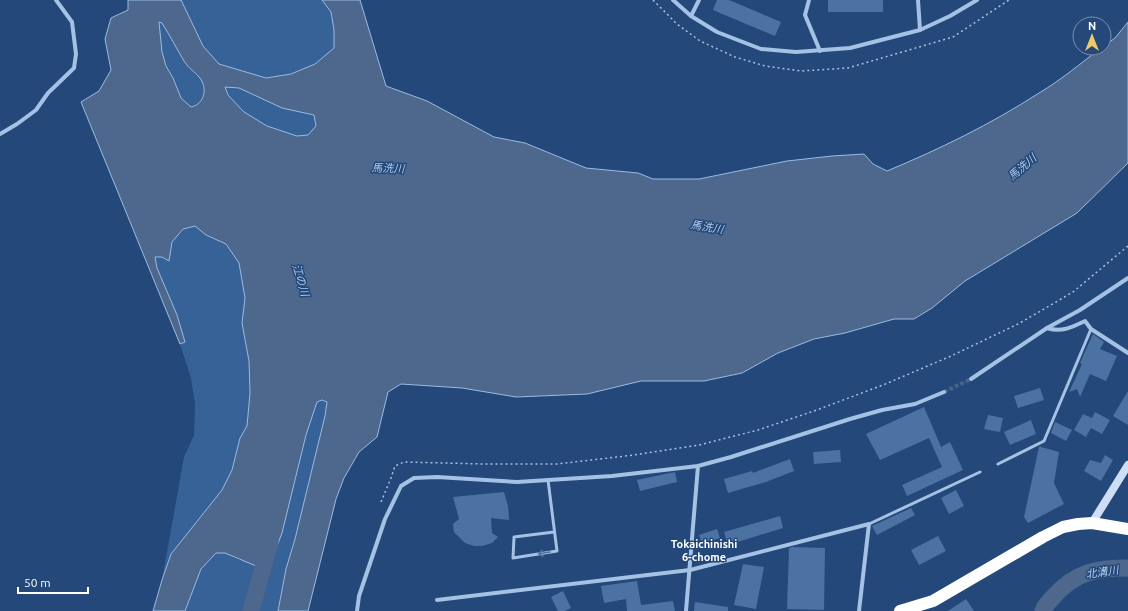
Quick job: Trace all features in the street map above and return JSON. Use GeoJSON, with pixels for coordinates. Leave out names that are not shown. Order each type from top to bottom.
{"type":"FeatureCollection","features":[{"type":"Feature","properties":{"kind":"highway"},"geometry":{"type":"LineString","coordinates":[[900,611],[933,601],[1043,536],[1063,527],[1092,523],[1128,529]]}},
{"type":"Feature","properties":{"kind":"street"},"geometry":{"type":"LineString","coordinates":[[0,134],[36,110],[48,93],[74,68],[76,54],[72,22],[56,0]]}},
{"type":"Feature","properties":{"kind":"street"},"geometry":{"type":"LineString","coordinates":[[673,0],[691,16],[717,32],[762,49],[796,52],[850,48],[920,30],[950,16],[976,0]]}},
{"type":"Feature","properties":{"kind":"street"},"geometry":{"type":"LineString","coordinates":[[691,16],[699,0]]}},
{"type":"Feature","properties":{"kind":"street"},"geometry":{"type":"LineString","coordinates":[[809,0],[805,16],[820,51]]}},
{"type":"Feature","properties":{"kind":"street"},"geometry":{"type":"LineString","coordinates":[[918,0],[920,30]]}},
{"type":"Feature","properties":{"kind":"street"},"geometry":{"type":"LineString","coordinates":[[970,379],[1047,328],[1080,310],[1128,278]]}},
{"type":"Feature","properties":{"kind":"street"},"geometry":{"type":"LineString","coordinates":[[1047,328],[1065,330],[1085,321],[1091,329],[1128,353]]}},
{"type":"Feature","properties":{"kind":"street"},"geometry":{"type":"LineString","coordinates":[[357,611],[360,596],[385,519],[401,486],[414,478],[437,477],[517,482],[612,476],[698,466],[850,419],[882,410],[915,404],[944,392]]}},
{"type":"Feature","properties":{"kind":"street"},"geometry":{"type":"LineString","coordinates":[[1092,523],[1128,465]]}},
{"type":"Feature","properties":{"kind":"street"},"geometry":{"type":"LineString","coordinates":[[686,611],[698,466]]}},
{"type":"Feature","properties":{"kind":"street"},"geometry":{"type":"LineString","coordinates":[[437,600],[690,570],[869,524],[858,611]]}},
{"type":"Feature","properties":{"kind":"lane"},"geometry":{"type":"LineString","coordinates":[[998,464],[1044,441],[1091,329]]}},
{"type":"Feature","properties":{"kind":"lane"},"geometry":{"type":"LineString","coordinates":[[869,524],[980,472]]}},
{"type":"Feature","properties":{"kind":"lane"},"geometry":{"type":"LineString","coordinates":[[548,480],[557,551],[514,558],[514,537],[554,532]]}},
{"type":"Feature","properties":{"kind":"path"},"geometry":{"type":"LineString","coordinates":[[381,502],[395,466],[404,462],[557,464],[634,455],[699,445],[758,430],[814,411],[883,385],[951,356],[1020,323],[1073,292],[1128,246]]}},
{"type":"Feature","properties":{"kind":"shaded area"},"geometry":{"type":"Polygon","coordinates":[[[181,0],[322,0],[331,12],[334,30],[334,48],[315,64],[291,74],[265,78],[219,64],[203,46],[181,0]]]}},
{"type":"Feature","properties":{"kind":"shaded area"},"geometry":{"type":"Polygon","coordinates":[[[159,22],[162,23],[186,64],[202,81],[204,90],[202,99],[191,107],[181,98],[173,78],[166,66],[162,52],[159,22]]]}},
{"type":"Feature","properties":{"kind":"shaded area"},"geometry":{"type":"Polygon","coordinates":[[[225,87],[239,88],[282,108],[314,115],[316,126],[308,135],[297,136],[267,126],[244,112],[228,95],[225,87]]]}},
{"type":"Feature","properties":{"kind":"shaded area"},"geometry":{"type":"Polygon","coordinates":[[[195,226],[206,235],[226,244],[239,263],[245,298],[242,323],[249,361],[250,393],[247,426],[240,438],[232,470],[222,490],[171,554],[162,580],[184,457],[194,435],[195,404],[191,378],[180,344],[185,342],[177,315],[157,268],[155,257],[162,257],[183,229],[195,226]]]}},
{"type":"Feature","properties":{"kind":"shaded area"},"geometry":{"type":"Polygon","coordinates":[[[322,400],[327,402],[325,416],[295,539],[286,569],[278,611],[185,611],[201,569],[216,553],[225,553],[239,560],[271,562],[282,533],[306,435],[317,402],[322,400]]]}},
{"type":"Feature","properties":{"kind":"water","name":"馬洗川"},"geometry":{"type":"Polygon","coordinates":[[[128,0],[181,0],[203,46],[219,64],[266,78],[291,74],[315,64],[334,48],[334,30],[331,12],[322,0],[360,0],[386,86],[427,101],[494,137],[525,143],[586,168],[638,173],[653,179],[699,179],[787,161],[864,154],[873,164],[887,171],[926,154],[1002,115],[1055,83],[1091,56],[1112,56],[1112,40],[1128,22],[1128,163],[1077,213],[965,281],[932,308],[914,319],[894,319],[845,333],[814,339],[778,353],[742,373],[704,381],[641,381],[587,394],[516,397],[462,388],[401,384],[388,392],[377,437],[359,452],[344,478],[336,499],[308,611],[278,611],[286,569],[295,539],[325,416],[327,402],[322,400],[317,402],[306,435],[282,533],[271,562],[256,566],[225,553],[216,553],[201,569],[185,611],[153,611],[171,554],[222,490],[232,470],[240,438],[247,426],[250,393],[249,361],[242,323],[245,298],[239,263],[226,244],[206,235],[195,226],[183,229],[172,242],[169,261],[162,257],[155,257],[157,268],[177,315],[185,342],[180,344],[81,102],[99,91],[111,70],[105,39],[111,18],[128,10],[128,0]],[[159,22],[162,52],[166,66],[173,78],[181,98],[191,107],[196,105],[202,99],[204,95],[204,85],[186,64],[162,23],[159,22]],[[225,87],[228,95],[244,112],[267,126],[297,136],[308,135],[316,126],[314,115],[282,108],[239,88],[225,87]]]}},
{"type":"Feature","properties":{"kind":"building"},"geometry":{"type":"Polygon","coordinates":[[[717,0],[729,0],[781,22],[775,36],[713,10],[717,0]]]}},
{"type":"Feature","properties":{"kind":"building"},"geometry":{"type":"Polygon","coordinates":[[[828,0],[883,0],[883,12],[828,12],[828,0]]]}},
{"type":"Feature","properties":{"kind":"building"},"geometry":{"type":"Polygon","coordinates":[[[1093,334],[1104,342],[1100,349],[1117,356],[1106,381],[1090,374],[1080,397],[1077,389],[1069,392],[1082,364],[1080,363],[1093,334]]]}},
{"type":"Feature","properties":{"kind":"building"},"geometry":{"type":"Polygon","coordinates":[[[1040,388],[1044,400],[1018,408],[1014,396],[1040,388]]]}},
{"type":"Feature","properties":{"kind":"building"},"geometry":{"type":"Polygon","coordinates":[[[1128,391],[1128,425],[1113,416],[1128,391]]]}},
{"type":"Feature","properties":{"kind":"building"},"geometry":{"type":"Polygon","coordinates":[[[924,407],[941,447],[950,442],[963,470],[907,496],[902,485],[942,467],[929,438],[880,460],[866,434],[924,407]]]}},
{"type":"Feature","properties":{"kind":"building"},"geometry":{"type":"Polygon","coordinates":[[[1095,412],[1110,420],[1102,434],[1091,428],[1086,437],[1074,430],[1083,414],[1092,418],[1095,412]]]}},
{"type":"Feature","properties":{"kind":"building"},"geometry":{"type":"Polygon","coordinates":[[[988,415],[1003,418],[1000,432],[984,429],[988,415]]]}},
{"type":"Feature","properties":{"kind":"building"},"geometry":{"type":"Polygon","coordinates":[[[1031,420],[1036,434],[1010,445],[1004,432],[1031,420]]]}},
{"type":"Feature","properties":{"kind":"building"},"geometry":{"type":"Polygon","coordinates":[[[1055,422],[1072,430],[1066,441],[1051,433],[1055,422]]]}},
{"type":"Feature","properties":{"kind":"building"},"geometry":{"type":"Polygon","coordinates":[[[1040,446],[1059,452],[1054,483],[1064,504],[1028,523],[1024,517],[1040,446]]]}},
{"type":"Feature","properties":{"kind":"building"},"geometry":{"type":"Polygon","coordinates":[[[840,450],[841,462],[814,464],[813,452],[840,450]]]}},
{"type":"Feature","properties":{"kind":"building"},"geometry":{"type":"Polygon","coordinates":[[[1105,455],[1113,460],[1101,481],[1084,471],[1090,460],[1101,463],[1105,455]]]}},
{"type":"Feature","properties":{"kind":"building"},"geometry":{"type":"Polygon","coordinates":[[[790,459],[794,471],[766,482],[728,493],[724,479],[752,471],[753,473],[790,459]]]}},
{"type":"Feature","properties":{"kind":"building"},"geometry":{"type":"Polygon","coordinates":[[[675,472],[677,482],[640,491],[637,480],[675,472]]]}},
{"type":"Feature","properties":{"kind":"building"},"geometry":{"type":"Polygon","coordinates":[[[956,490],[964,506],[949,514],[941,498],[956,490]]]}},
{"type":"Feature","properties":{"kind":"building"},"geometry":{"type":"Polygon","coordinates":[[[504,492],[508,506],[509,520],[491,518],[492,533],[498,537],[492,543],[482,546],[474,546],[465,543],[454,532],[453,524],[459,519],[453,497],[504,492]]]}},
{"type":"Feature","properties":{"kind":"building"},"geometry":{"type":"Polygon","coordinates":[[[911,508],[915,515],[877,535],[872,526],[911,508]]]}},
{"type":"Feature","properties":{"kind":"building"},"geometry":{"type":"Polygon","coordinates":[[[780,516],[783,528],[728,545],[724,532],[780,516]]]}},
{"type":"Feature","properties":{"kind":"building"},"geometry":{"type":"Polygon","coordinates":[[[717,529],[720,538],[702,544],[699,535],[717,529]]]}},
{"type":"Feature","properties":{"kind":"building"},"geometry":{"type":"Polygon","coordinates":[[[938,536],[946,551],[919,565],[911,550],[938,536]]]}},
{"type":"Feature","properties":{"kind":"building"},"geometry":{"type":"Polygon","coordinates":[[[789,548],[825,548],[824,610],[787,609],[789,548]]]}},
{"type":"Feature","properties":{"kind":"building"},"geometry":{"type":"Polygon","coordinates":[[[743,564],[764,567],[756,609],[734,605],[743,564]]]}},
{"type":"Feature","properties":{"kind":"building"},"geometry":{"type":"Polygon","coordinates":[[[637,581],[641,605],[673,601],[675,611],[627,611],[626,599],[604,603],[601,586],[637,581]]]}},
{"type":"Feature","properties":{"kind":"building"},"geometry":{"type":"Polygon","coordinates":[[[563,591],[571,608],[565,611],[558,611],[551,597],[563,591]]]}},
{"type":"Feature","properties":{"kind":"building"},"geometry":{"type":"Polygon","coordinates":[[[966,599],[974,611],[948,611],[966,599]]]}},
{"type":"Feature","properties":{"kind":"building"},"geometry":{"type":"Polygon","coordinates":[[[695,602],[728,607],[728,611],[694,611],[695,602]]]}},
{"type":"Feature","properties":{"kind":"waterway","name":"江の川"},"geometry":{"type":"LineString","coordinates":[[251,611],[270,542]]}},
{"type":"Feature","properties":{"kind":"waterway","name":"北溝川"},"geometry":{"type":"LineString","coordinates":[[1043,611],[1048,603],[1062,588],[1079,577],[1087,573],[1106,569],[1128,568]]}},
{"type":"Feature","properties":{"kind":"tunnel"},"geometry":{"type":"LineString","coordinates":[[944,392],[971,379]]}},
{"type":"Feature","properties":{"kind":"district","name":"Tokaichinishi 6-chome"},"geometry":{"type":"Point","coordinates":[704,550]}}]}
